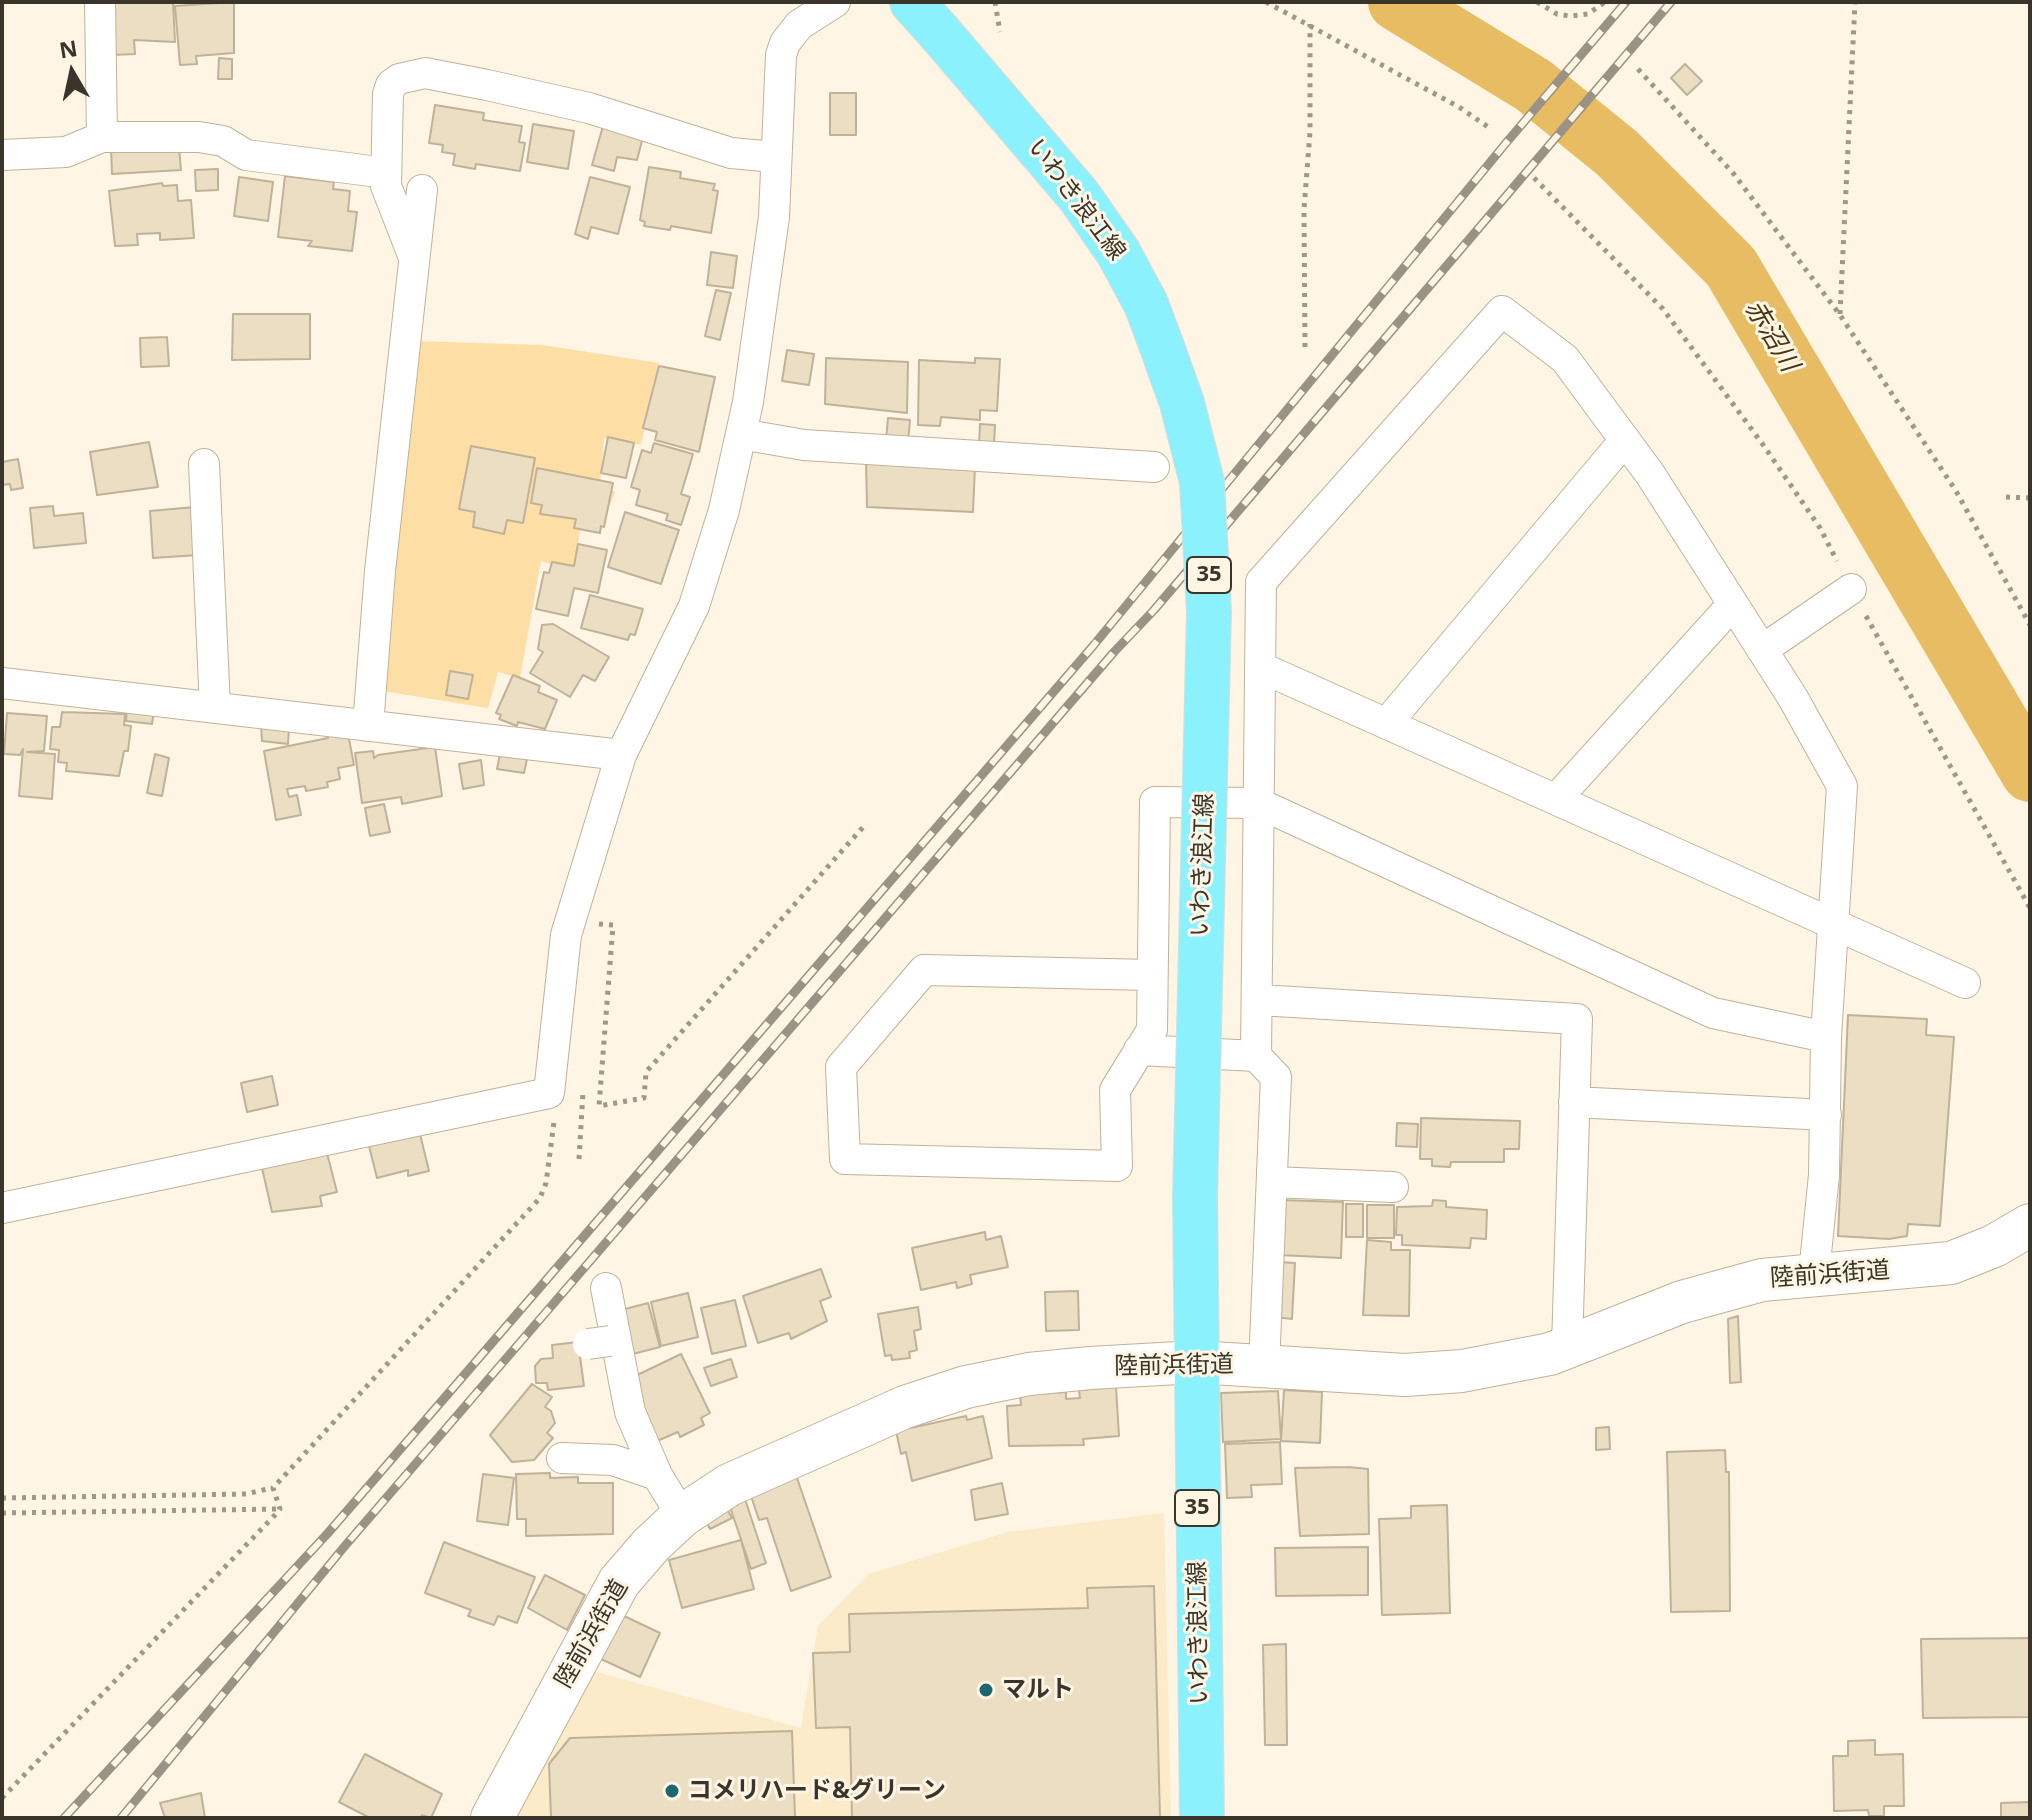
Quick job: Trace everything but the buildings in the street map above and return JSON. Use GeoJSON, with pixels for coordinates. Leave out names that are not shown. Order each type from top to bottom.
{"type":"FeatureCollection","features":[{"type":"Feature","properties":{"kind":"main road","name":"いわき浪江線"},"geometry":{"type":"LineString","coordinates":[[925,17],[1079,196],[1118,252],[1146,304],[1162,347],[1182,403],[1202,482],[1209,612],[1195,1197],[1202,1818]]}},
{"type":"Feature","properties":{"kind":"street"},"geometry":{"type":"LineString","coordinates":[[100,2],[102,137]]}},
{"type":"Feature","properties":{"kind":"street"},"geometry":{"type":"LineString","coordinates":[[2,1208],[549,1093],[562,967],[571,919],[621,755],[694,606],[724,510],[741,434],[774,217],[778,74],[785,43],[799,25],[835,2]]}},
{"type":"Feature","properties":{"kind":"street"},"geometry":{"type":"LineString","coordinates":[[413,255],[386,186],[391,85],[399,79],[425,73],[589,108],[731,153],[775,157]]}},
{"type":"Feature","properties":{"kind":"street"},"geometry":{"type":"LineString","coordinates":[[2,155],[66,152],[102,137],[199,137],[223,141],[246,155],[386,173]]}},
{"type":"Feature","properties":{"kind":"street"},"geometry":{"type":"LineString","coordinates":[[368,726],[380,571],[422,190]]}},
{"type":"Feature","properties":{"kind":"street"},"geometry":{"type":"LineString","coordinates":[[1256,1056],[1259,1000],[1261,582],[1502,311],[1565,359],[1625,440],[1762,650],[1842,786],[1826,1037],[1826,1115],[1814,1273]]}},
{"type":"Feature","properties":{"kind":"street"},"geometry":{"type":"LineString","coordinates":[[741,434],[804,445],[1154,467]]}},
{"type":"Feature","properties":{"kind":"street"},"geometry":{"type":"LineString","coordinates":[[1387,723],[1625,440]]}},
{"type":"Feature","properties":{"kind":"street"},"geometry":{"type":"LineString","coordinates":[[204,464],[215,708]]}},
{"type":"Feature","properties":{"kind":"street"},"geometry":{"type":"LineString","coordinates":[[1762,650],[1851,589]]}},
{"type":"Feature","properties":{"kind":"street"},"geometry":{"type":"LineString","coordinates":[[1557,798],[1733,604]]}},
{"type":"Feature","properties":{"kind":"street"},"geometry":{"type":"LineString","coordinates":[[1260,667],[1834,921],[1965,983]]}},
{"type":"Feature","properties":{"kind":"street"},"geometry":{"type":"LineString","coordinates":[[2,683],[621,755]]}},
{"type":"Feature","properties":{"kind":"street"},"geometry":{"type":"LineString","coordinates":[[1152,975],[924,970],[841,1067],[845,1159],[1117,1166],[1115,1090],[1152,1030],[1155,802],[1258,803],[1713,1013],[1826,1037]]}},
{"type":"Feature","properties":{"kind":"street"},"geometry":{"type":"LineString","coordinates":[[1259,1000],[1577,1019],[1567,1347]]}},
{"type":"Feature","properties":{"kind":"street"},"geometry":{"type":"LineString","coordinates":[[1139,1050],[1256,1056],[1276,1077],[1264,1367]]}},
{"type":"Feature","properties":{"kind":"street"},"geometry":{"type":"LineString","coordinates":[[1574,1102],[1826,1115]]}},
{"type":"Feature","properties":{"kind":"street"},"geometry":{"type":"LineString","coordinates":[[1273,1182],[1393,1187]]}},
{"type":"Feature","properties":{"kind":"street","name":"陸前浜街道"},"geometry":{"type":"LineString","coordinates":[[492,1818],[619,1582],[682,1516],[729,1485],[905,1407],[966,1387],[1029,1374],[1196,1362],[1405,1375],[1503,1363],[1567,1347],[1682,1302],[1737,1285],[1814,1273],[1905,1270],[1951,1263],[1994,1246],[2030,1225]]}},
{"type":"Feature","properties":{"kind":"street"},"geometry":{"type":"LineString","coordinates":[[606,1288],[604,1342],[657,1475],[682,1516]]}},
{"type":"Feature","properties":{"kind":"street"},"geometry":{"type":"LineString","coordinates":[[562,1458],[613,1460],[657,1475]]}},
{"type":"Feature","properties":{"kind":"path"},"geometry":{"type":"LineString","coordinates":[[995,2],[1000,32]]}},
{"type":"Feature","properties":{"kind":"path"},"geometry":{"type":"LineString","coordinates":[[1266,2],[1459,107],[1491,129]]}},
{"type":"Feature","properties":{"kind":"path"},"geometry":{"type":"LineString","coordinates":[[1537,2],[1557,14],[1570,16],[1588,14],[1605,2]]}},
{"type":"Feature","properties":{"kind":"path"},"geometry":{"type":"LineString","coordinates":[[1840,315],[1855,2]]}},
{"type":"Feature","properties":{"kind":"path"},"geometry":{"type":"LineString","coordinates":[[1305,347],[1304,209],[1310,132],[1310,24]]}},
{"type":"Feature","properties":{"kind":"path"},"geometry":{"type":"LineString","coordinates":[[1638,69],[1733,173],[1840,315],[1956,491],[2030,625]]}},
{"type":"Feature","properties":{"kind":"path"},"geometry":{"type":"LineString","coordinates":[[1534,178],[1663,309],[1820,528],[2030,908]]}},
{"type":"Feature","properties":{"kind":"path"},"geometry":{"type":"LineString","coordinates":[[2006,497],[2030,498]]}},
{"type":"Feature","properties":{"kind":"path"},"geometry":{"type":"LineString","coordinates":[[571,919],[613,925],[599,1106],[644,1098],[646,1072],[864,826]]}},
{"type":"Feature","properties":{"kind":"path"},"geometry":{"type":"LineString","coordinates":[[2,1498],[246,1494],[273,1488],[540,1198],[546,1183],[554,1123],[549,1093]]}},
{"type":"Feature","properties":{"kind":"path"},"geometry":{"type":"LineString","coordinates":[[273,1488],[280,1509]]}},
{"type":"Feature","properties":{"kind":"path"},"geometry":{"type":"LineString","coordinates":[[2,1513],[280,1509]]}},
{"type":"Feature","properties":{"kind":"path"},"geometry":{"type":"LineString","coordinates":[[2,1798],[280,1509]]}},
{"type":"Feature","properties":{"kind":"shaded area"},"geometry":{"type":"Polygon","coordinates":[[[415,341],[542,345],[659,363],[641,445],[604,438],[600,484],[615,492],[599,532],[580,531],[573,571],[541,561],[520,678],[498,672],[488,708],[377,690],[415,341]]]}},
{"type":"Feature","properties":{"kind":"shaded area"},"geometry":{"type":"Polygon","coordinates":[[[1164,1513],[1171,1818],[510,1818],[593,1671],[801,1728],[818,1626],[868,1574],[1008,1532],[1164,1513]]]}},
{"type":"Feature","properties":{"kind":"waterway","name":"赤沼川"},"geometry":{"type":"LineString","coordinates":[[1397,2],[1533,85],[1617,153],[1731,267],[2030,773]]}},
{"type":"Feature","properties":{"kind":"railway"},"geometry":{"type":"LineString","coordinates":[[64,1818],[328,1533],[1093,646],[1506,143],[1626,2]]}},
{"type":"Feature","properties":{"kind":"railway"},"geometry":{"type":"LineString","coordinates":[[121,1818],[344,1547],[1114,652],[1154,610],[1671,2]]}},
{"type":"Feature","properties":{"kind":"place","name":"マルト"},"geometry":{"type":"Point","coordinates":[986,1690]}},
{"type":"Feature","properties":{"kind":"place","name":"コメリハード&グリーン"},"geometry":{"type":"Point","coordinates":[672,1791]}}]}
